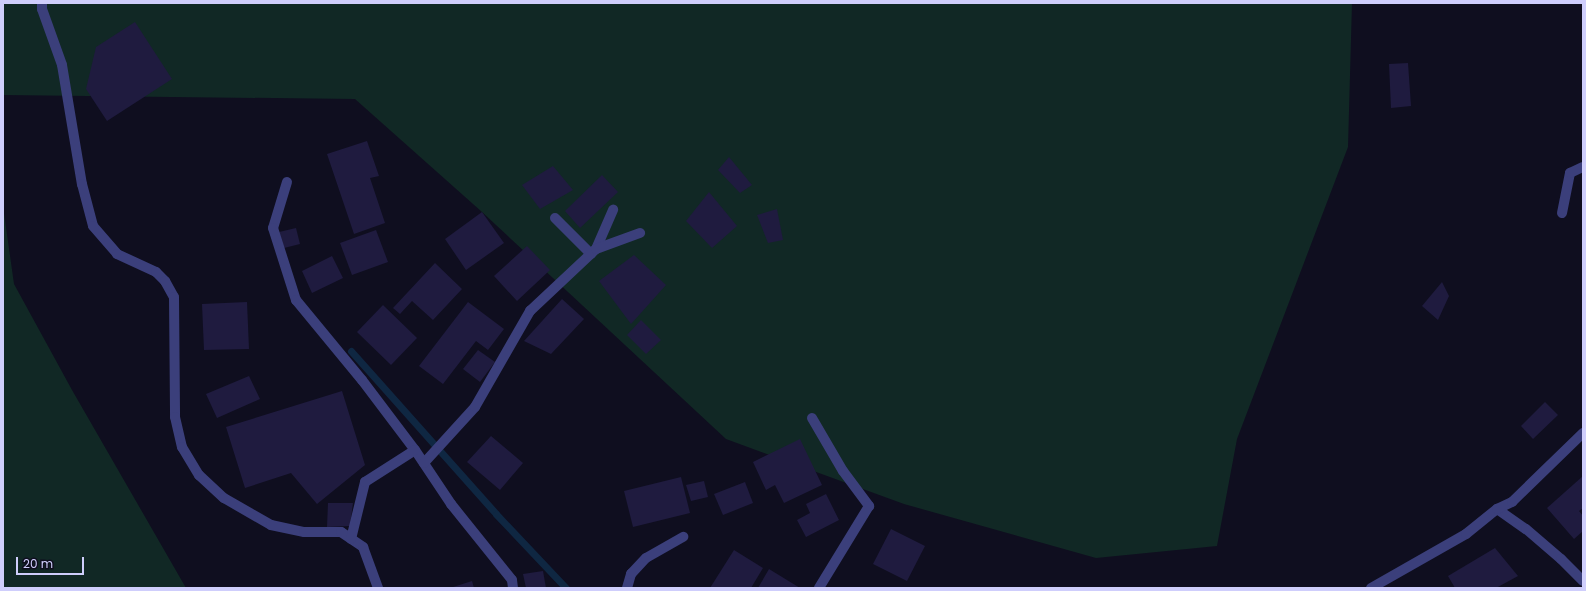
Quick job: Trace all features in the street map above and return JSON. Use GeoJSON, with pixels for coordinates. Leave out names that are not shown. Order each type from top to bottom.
{"type":"FeatureCollection","features":[{"type":"Feature","properties":{"kind":"street"},"geometry":{"type":"LineString","coordinates":[[42,3],[42,9],[62,65],[82,184],[93,226],[116,254],[156,272],[165,281],[174,297],[175,417],[182,447],[199,475],[224,498],[271,525],[304,532],[341,532],[363,547],[378,588]]}},
{"type":"Feature","properties":{"kind":"street"},"geometry":{"type":"LineString","coordinates":[[1562,213],[1570,173],[1583,167]]}},
{"type":"Feature","properties":{"kind":"street"},"geometry":{"type":"LineString","coordinates":[[287,182],[273,228],[296,300],[362,380],[415,450],[451,504],[512,580],[513,588]]}},
{"type":"Feature","properties":{"kind":"street"},"geometry":{"type":"LineString","coordinates":[[424,463],[474,407],[530,311],[593,251],[613,210]]}},
{"type":"Feature","properties":{"kind":"street"},"geometry":{"type":"LineString","coordinates":[[555,218],[593,251]]}},
{"type":"Feature","properties":{"kind":"street"},"geometry":{"type":"LineString","coordinates":[[593,251],[640,233]]}},
{"type":"Feature","properties":{"kind":"street"},"geometry":{"type":"LineString","coordinates":[[812,418],[843,471],[869,506],[819,588]]}},
{"type":"Feature","properties":{"kind":"street"},"geometry":{"type":"LineString","coordinates":[[1371,588],[1466,534],[1497,509],[1512,502],[1583,433]]}},
{"type":"Feature","properties":{"kind":"street"},"geometry":{"type":"LineString","coordinates":[[351,539],[365,482],[415,450]]}},
{"type":"Feature","properties":{"kind":"street"},"geometry":{"type":"LineString","coordinates":[[1497,509],[1526,529],[1561,559],[1583,581]]}},
{"type":"Feature","properties":{"kind":"street"},"geometry":{"type":"LineString","coordinates":[[627,588],[631,574],[646,558],[683,537]]}},
{"type":"Feature","properties":{"kind":"green space"},"geometry":{"type":"Polygon","coordinates":[[[3,3],[1352,3],[1348,147],[1237,439],[1217,546],[1096,558],[904,504],[726,439],[482,212],[355,99],[3,95],[3,3]]]}},
{"type":"Feature","properties":{"kind":"green space"},"geometry":{"type":"Polygon","coordinates":[[[3,206],[14,284],[72,390],[186,588],[3,588],[3,206]]]}},
{"type":"Feature","properties":{"kind":"building"},"geometry":{"type":"Polygon","coordinates":[[[135,22],[172,79],[107,121],[86,89],[96,47],[135,22]]]}},
{"type":"Feature","properties":{"kind":"building"},"geometry":{"type":"Polygon","coordinates":[[[1408,63],[1411,106],[1391,108],[1389,64],[1408,63]]]}},
{"type":"Feature","properties":{"kind":"building"},"geometry":{"type":"Polygon","coordinates":[[[367,141],[379,176],[370,178],[385,223],[354,234],[327,154],[367,141]]]}},
{"type":"Feature","properties":{"kind":"building"},"geometry":{"type":"Polygon","coordinates":[[[729,157],[752,185],[740,193],[718,170],[729,157]]]}},
{"type":"Feature","properties":{"kind":"building"},"geometry":{"type":"Polygon","coordinates":[[[553,166],[573,190],[540,209],[522,185],[553,166]]]}},
{"type":"Feature","properties":{"kind":"building"},"geometry":{"type":"Polygon","coordinates":[[[602,175],[618,192],[580,228],[565,211],[602,175]]]}},
{"type":"Feature","properties":{"kind":"building"},"geometry":{"type":"Polygon","coordinates":[[[709,192],[737,226],[712,248],[686,221],[709,192]]]}},
{"type":"Feature","properties":{"kind":"building"},"geometry":{"type":"Polygon","coordinates":[[[777,209],[783,240],[768,243],[757,215],[777,209]]]}},
{"type":"Feature","properties":{"kind":"building"},"geometry":{"type":"Polygon","coordinates":[[[482,212],[504,243],[466,270],[445,239],[482,212]]]}},
{"type":"Feature","properties":{"kind":"building"},"geometry":{"type":"Polygon","coordinates":[[[296,228],[300,244],[284,248],[279,232],[296,228]]]}},
{"type":"Feature","properties":{"kind":"building"},"geometry":{"type":"Polygon","coordinates":[[[376,230],[388,262],[352,275],[340,243],[376,230]]]}},
{"type":"Feature","properties":{"kind":"building"},"geometry":{"type":"Polygon","coordinates":[[[527,246],[550,270],[517,301],[494,276],[527,246]]]}},
{"type":"Feature","properties":{"kind":"building"},"geometry":{"type":"Polygon","coordinates":[[[634,255],[666,285],[631,324],[599,281],[634,255]]]}},
{"type":"Feature","properties":{"kind":"building"},"geometry":{"type":"Polygon","coordinates":[[[332,256],[343,278],[312,293],[302,271],[332,256]]]}},
{"type":"Feature","properties":{"kind":"building"},"geometry":{"type":"Polygon","coordinates":[[[435,263],[462,289],[433,320],[412,301],[400,314],[393,308],[435,263]]]}},
{"type":"Feature","properties":{"kind":"building"},"geometry":{"type":"Polygon","coordinates":[[[1442,282],[1449,296],[1438,320],[1422,306],[1442,282]]]}},
{"type":"Feature","properties":{"kind":"building"},"geometry":{"type":"Polygon","coordinates":[[[562,299],[584,319],[551,354],[524,341],[562,299]]]}},
{"type":"Feature","properties":{"kind":"building"},"geometry":{"type":"Polygon","coordinates":[[[247,302],[249,349],[204,350],[202,304],[247,302]]]}},
{"type":"Feature","properties":{"kind":"building"},"geometry":{"type":"Polygon","coordinates":[[[468,302],[504,329],[488,350],[476,341],[443,384],[419,366],[468,302]]]}},
{"type":"Feature","properties":{"kind":"building"},"geometry":{"type":"Polygon","coordinates":[[[383,305],[417,338],[391,365],[357,332],[383,305]]]}},
{"type":"Feature","properties":{"kind":"building"},"geometry":{"type":"Polygon","coordinates":[[[641,320],[661,340],[646,354],[627,335],[641,320]]]}},
{"type":"Feature","properties":{"kind":"building"},"geometry":{"type":"Polygon","coordinates":[[[478,350],[495,362],[480,382],[463,369],[478,350]]]}},
{"type":"Feature","properties":{"kind":"building"},"geometry":{"type":"Polygon","coordinates":[[[249,376],[260,399],[217,418],[206,394],[249,376]]]}},
{"type":"Feature","properties":{"kind":"building"},"geometry":{"type":"Polygon","coordinates":[[[342,391],[365,465],[317,504],[291,473],[245,488],[226,427],[342,391]]]}},
{"type":"Feature","properties":{"kind":"building"},"geometry":{"type":"Polygon","coordinates":[[[1545,402],[1558,415],[1533,439],[1521,426],[1545,402]]]}},
{"type":"Feature","properties":{"kind":"building"},"geometry":{"type":"Polygon","coordinates":[[[491,436],[523,463],[500,490],[467,462],[491,436]]]}},
{"type":"Feature","properties":{"kind":"building"},"geometry":{"type":"Polygon","coordinates":[[[800,439],[822,485],[784,503],[775,485],[766,490],[753,462],[800,439]]]}},
{"type":"Feature","properties":{"kind":"building"},"geometry":{"type":"Polygon","coordinates":[[[1583,476],[1583,508],[1579,511],[1583,516],[1583,531],[1574,539],[1547,508],[1583,476]]]}},
{"type":"Feature","properties":{"kind":"building"},"geometry":{"type":"Polygon","coordinates":[[[681,477],[690,513],[633,527],[624,491],[681,477]]]}},
{"type":"Feature","properties":{"kind":"building"},"geometry":{"type":"Polygon","coordinates":[[[704,481],[708,497],[691,501],[686,485],[704,481]]]}},
{"type":"Feature","properties":{"kind":"building"},"geometry":{"type":"Polygon","coordinates":[[[745,482],[753,503],[723,515],[714,494],[745,482]]]}},
{"type":"Feature","properties":{"kind":"building"},"geometry":{"type":"Polygon","coordinates":[[[826,494],[839,520],[806,537],[797,520],[810,513],[806,504],[826,494]]]}},
{"type":"Feature","properties":{"kind":"building"},"geometry":{"type":"Polygon","coordinates":[[[328,503],[353,503],[350,526],[327,527],[328,503]]]}},
{"type":"Feature","properties":{"kind":"building"},"geometry":{"type":"Polygon","coordinates":[[[891,529],[925,546],[907,581],[873,564],[891,529]]]}},
{"type":"Feature","properties":{"kind":"building"},"geometry":{"type":"Polygon","coordinates":[[[1495,548],[1518,576],[1496,588],[1455,588],[1448,576],[1495,548]]]}},
{"type":"Feature","properties":{"kind":"building"},"geometry":{"type":"Polygon","coordinates":[[[734,550],[763,568],[751,588],[710,588],[734,550]]]}},
{"type":"Feature","properties":{"kind":"building"},"geometry":{"type":"Polygon","coordinates":[[[769,569],[800,588],[758,588],[769,569]]]}},
{"type":"Feature","properties":{"kind":"building"},"geometry":{"type":"Polygon","coordinates":[[[543,571],[546,588],[526,588],[523,574],[543,571]]]}},
{"type":"Feature","properties":{"kind":"building"},"geometry":{"type":"Polygon","coordinates":[[[472,581],[474,588],[450,588],[472,581]]]}},
{"type":"Feature","properties":{"kind":"waterway"},"geometry":{"type":"LineString","coordinates":[[351,351],[496,514],[566,588]]}}]}
